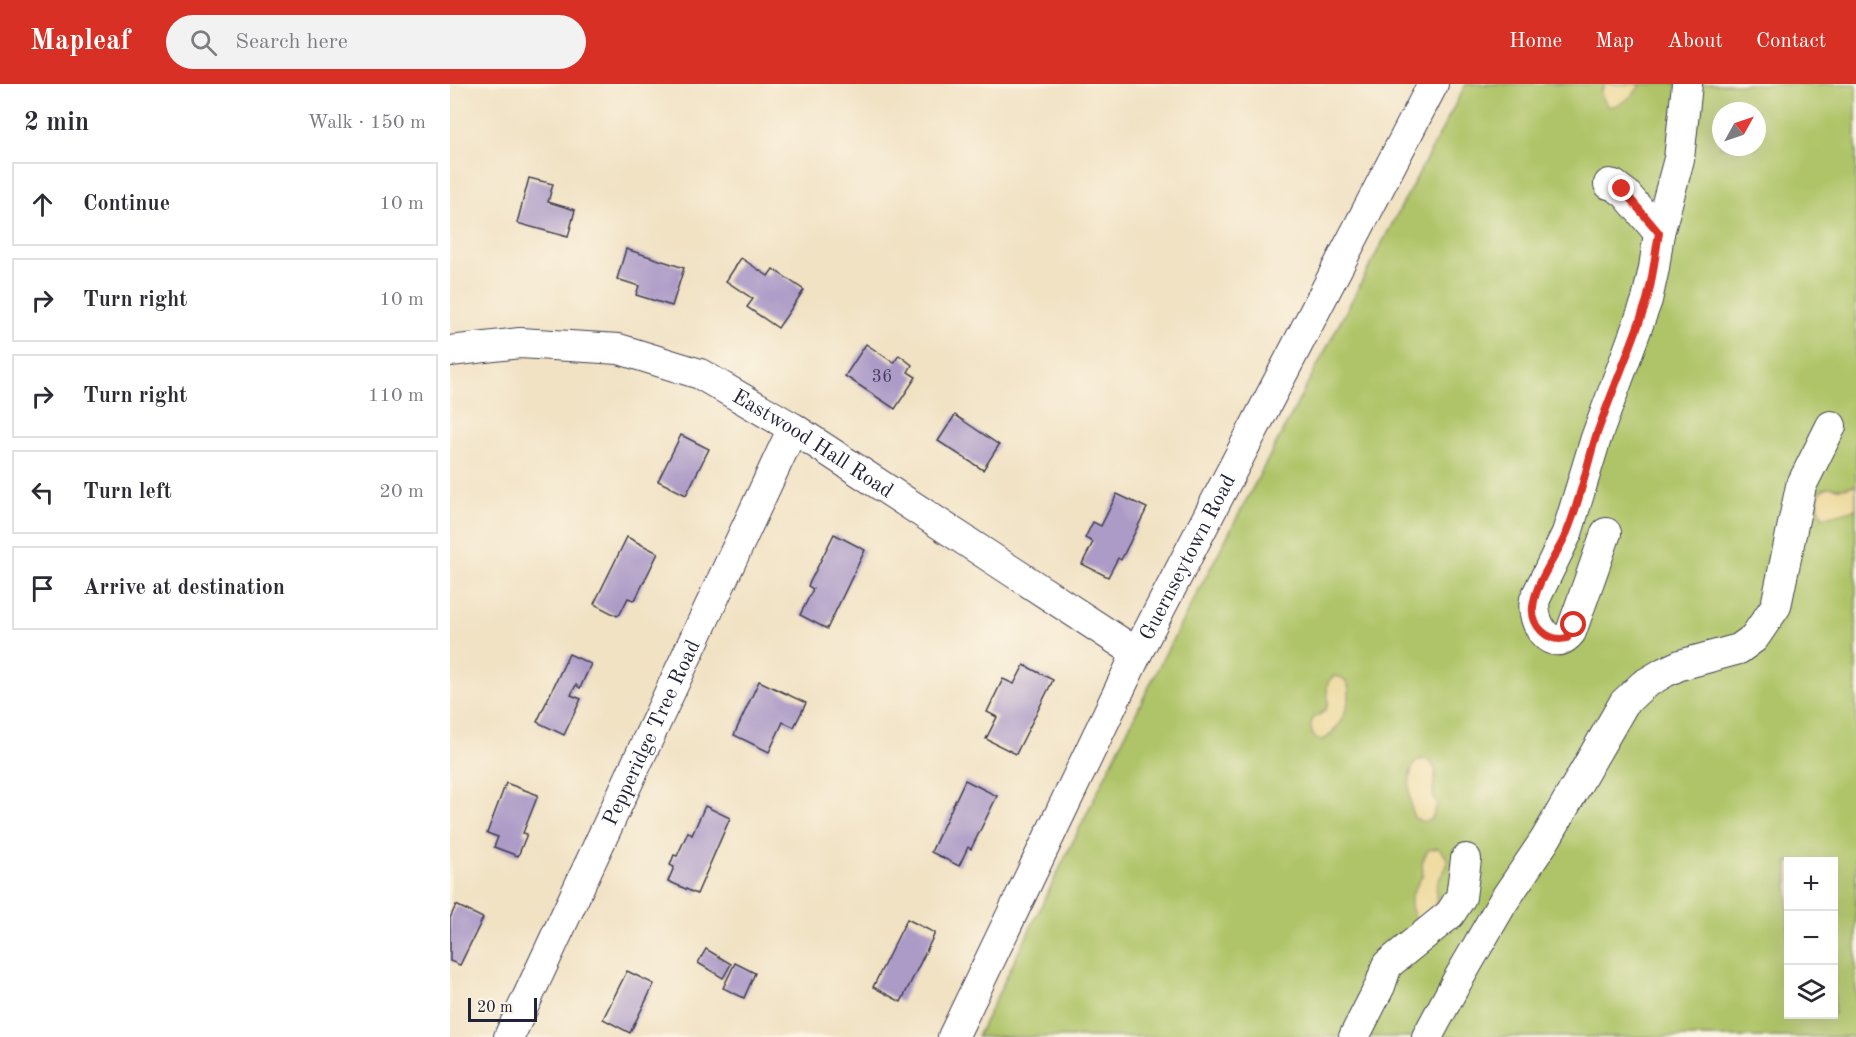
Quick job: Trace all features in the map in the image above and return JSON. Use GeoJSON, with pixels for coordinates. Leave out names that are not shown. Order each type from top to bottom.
{"type":"FeatureCollection","features":[{"type":"Feature","properties":{"kind":"street","name":"Guernseytown Road"},"geometry":{"type":"LineString","coordinates":[[953,1037],[1137,653],[1433,84]]}},
{"type":"Feature","properties":{"kind":"street"},"geometry":{"type":"LineString","coordinates":[[1606,533],[1571,632],[1567,638],[1560,640],[1550,638],[1534,618],[1535,599],[1567,533],[1596,438],[1647,300],[1659,233],[1679,159],[1687,84]]}},
{"type":"Feature","properties":{"kind":"street"},"geometry":{"type":"LineString","coordinates":[[1609,184],[1626,194],[1659,233]]}},
{"type":"Feature","properties":{"kind":"street","name":"Eastwood Hall Road"},"geometry":{"type":"LineString","coordinates":[[450,351],[520,343],[619,349],[700,374],[794,428],[1137,653]]}},
{"type":"Feature","properties":{"kind":"street"},"geometry":{"type":"LineString","coordinates":[[1427,1037],[1503,902],[1545,840],[1624,703],[1644,685],[1665,672],[1680,665],[1739,649],[1754,638],[1766,622],[1776,606],[1801,486],[1831,426]]}},
{"type":"Feature","properties":{"kind":"street","name":"Pepperidge Tree Road"},"geometry":{"type":"LineString","coordinates":[[509,1037],[794,428]]}},
{"type":"Feature","properties":{"kind":"street"},"geometry":{"type":"LineString","coordinates":[[1354,1037],[1380,986],[1387,965],[1394,957],[1419,941],[1442,922],[1461,897],[1466,859]]}},
{"type":"Feature","properties":{"kind":"green space"},"geometry":{"type":"Polygon","coordinates":[[[1466,84],[1856,84],[1856,1037],[977,1037],[1164,656],[1466,84]]]}},
{"type":"Feature","properties":{"kind":"sand"},"geometry":{"type":"Polygon","coordinates":[[[1605,84],[1640,85],[1626,100],[1617,105],[1607,106],[1600,92],[1605,84]]]}},
{"type":"Feature","properties":{"kind":"sand"},"geometry":{"type":"Polygon","coordinates":[[[1856,485],[1856,509],[1822,516],[1818,503],[1821,491],[1828,487],[1846,488],[1856,485]]]}},
{"type":"Feature","properties":{"kind":"sand"},"geometry":{"type":"Polygon","coordinates":[[[1334,676],[1343,679],[1348,685],[1347,705],[1337,727],[1330,735],[1323,740],[1317,739],[1312,733],[1312,722],[1327,707],[1327,687],[1334,676]]]}},
{"type":"Feature","properties":{"kind":"sand"},"geometry":{"type":"Polygon","coordinates":[[[1426,759],[1435,769],[1433,791],[1437,804],[1432,818],[1423,822],[1414,818],[1410,780],[1413,766],[1417,761],[1426,759]]]}},
{"type":"Feature","properties":{"kind":"sand"},"geometry":{"type":"Polygon","coordinates":[[[1438,848],[1444,853],[1447,862],[1437,885],[1437,910],[1425,921],[1416,920],[1411,907],[1411,896],[1423,874],[1422,862],[1428,850],[1438,848]]]}},
{"type":"Feature","properties":{"kind":"building"},"geometry":{"type":"Polygon","coordinates":[[[529,178],[553,184],[548,202],[575,210],[568,237],[517,223],[529,178]]]}},
{"type":"Feature","properties":{"kind":"building"},"geometry":{"type":"Polygon","coordinates":[[[626,249],[684,268],[672,306],[636,295],[639,286],[617,279],[626,249]]]}},
{"type":"Feature","properties":{"kind":"building"},"geometry":{"type":"Polygon","coordinates":[[[741,258],[768,276],[773,269],[804,290],[778,328],[747,307],[753,299],[726,281],[741,258]]]}},
{"type":"Feature","properties":{"kind":"building"},"geometry":{"type":"Polygon","coordinates":[[[866,344],[894,363],[899,355],[912,365],[908,372],[916,377],[895,409],[845,376],[866,344]]]}},
{"type":"Feature","properties":{"kind":"building"},"geometry":{"type":"Polygon","coordinates":[[[955,415],[999,445],[983,470],[938,441],[955,415]]]}},
{"type":"Feature","properties":{"kind":"building"},"geometry":{"type":"Polygon","coordinates":[[[681,435],[709,449],[686,495],[658,481],[681,435]]]}},
{"type":"Feature","properties":{"kind":"building"},"geometry":{"type":"Polygon","coordinates":[[[1117,494],[1147,508],[1121,560],[1118,558],[1108,577],[1082,564],[1093,542],[1085,538],[1093,522],[1101,526],[1117,494]]]}},
{"type":"Feature","properties":{"kind":"building"},"geometry":{"type":"Polygon","coordinates":[[[834,534],[865,550],[827,629],[800,615],[813,589],[808,586],[834,534]]]}},
{"type":"Feature","properties":{"kind":"building"},"geometry":{"type":"Polygon","coordinates":[[[627,537],[658,553],[636,598],[633,600],[628,598],[617,616],[594,604],[627,537]]]}},
{"type":"Feature","properties":{"kind":"building"},"geometry":{"type":"Polygon","coordinates":[[[569,654],[591,664],[580,688],[576,685],[571,695],[581,699],[564,735],[537,722],[569,654]]]}},
{"type":"Feature","properties":{"kind":"building"},"geometry":{"type":"Polygon","coordinates":[[[1024,665],[1053,680],[1016,754],[986,739],[997,717],[987,712],[1003,679],[1014,684],[1024,665]]]}},
{"type":"Feature","properties":{"kind":"building"},"geometry":{"type":"Polygon","coordinates":[[[759,681],[806,703],[794,727],[783,722],[769,752],[734,735],[759,681]]]}},
{"type":"Feature","properties":{"kind":"building"},"geometry":{"type":"Polygon","coordinates":[[[965,780],[997,796],[971,849],[968,847],[959,866],[931,852],[965,780]]]}},
{"type":"Feature","properties":{"kind":"building"},"geometry":{"type":"Polygon","coordinates":[[[506,783],[538,795],[523,833],[527,834],[518,856],[494,847],[498,837],[487,833],[506,783]]]}},
{"type":"Feature","properties":{"kind":"building"},"geometry":{"type":"Polygon","coordinates":[[[705,806],[730,818],[697,894],[668,881],[674,867],[670,865],[674,855],[677,856],[688,832],[692,835],[705,806]]]}},
{"type":"Feature","properties":{"kind":"building"},"geometry":{"type":"Polygon","coordinates":[[[456,905],[483,918],[460,965],[450,961],[450,918],[456,905]]]}},
{"type":"Feature","properties":{"kind":"building"},"geometry":{"type":"Polygon","coordinates":[[[907,919],[935,933],[901,1002],[873,987],[907,919]]]}},
{"type":"Feature","properties":{"kind":"building"},"geometry":{"type":"Polygon","coordinates":[[[706,949],[731,964],[723,978],[698,963],[706,949]]]}},
{"type":"Feature","properties":{"kind":"building"},"geometry":{"type":"Polygon","coordinates":[[[735,963],[755,973],[744,998],[723,988],[735,963]]]}},
{"type":"Feature","properties":{"kind":"building"},"geometry":{"type":"Polygon","coordinates":[[[627,971],[654,984],[630,1033],[603,1019],[627,971]]]}},
{"type":"Feature","properties":{"kind":"route"},"geometry":{"type":"LineString","coordinates":[[1574,625],[1567,638],[1560,640],[1550,638],[1538,626],[1533,609],[1541,583],[1567,533],[1596,438],[1647,300],[1654,268],[1659,233],[1622,189]]}}]}
